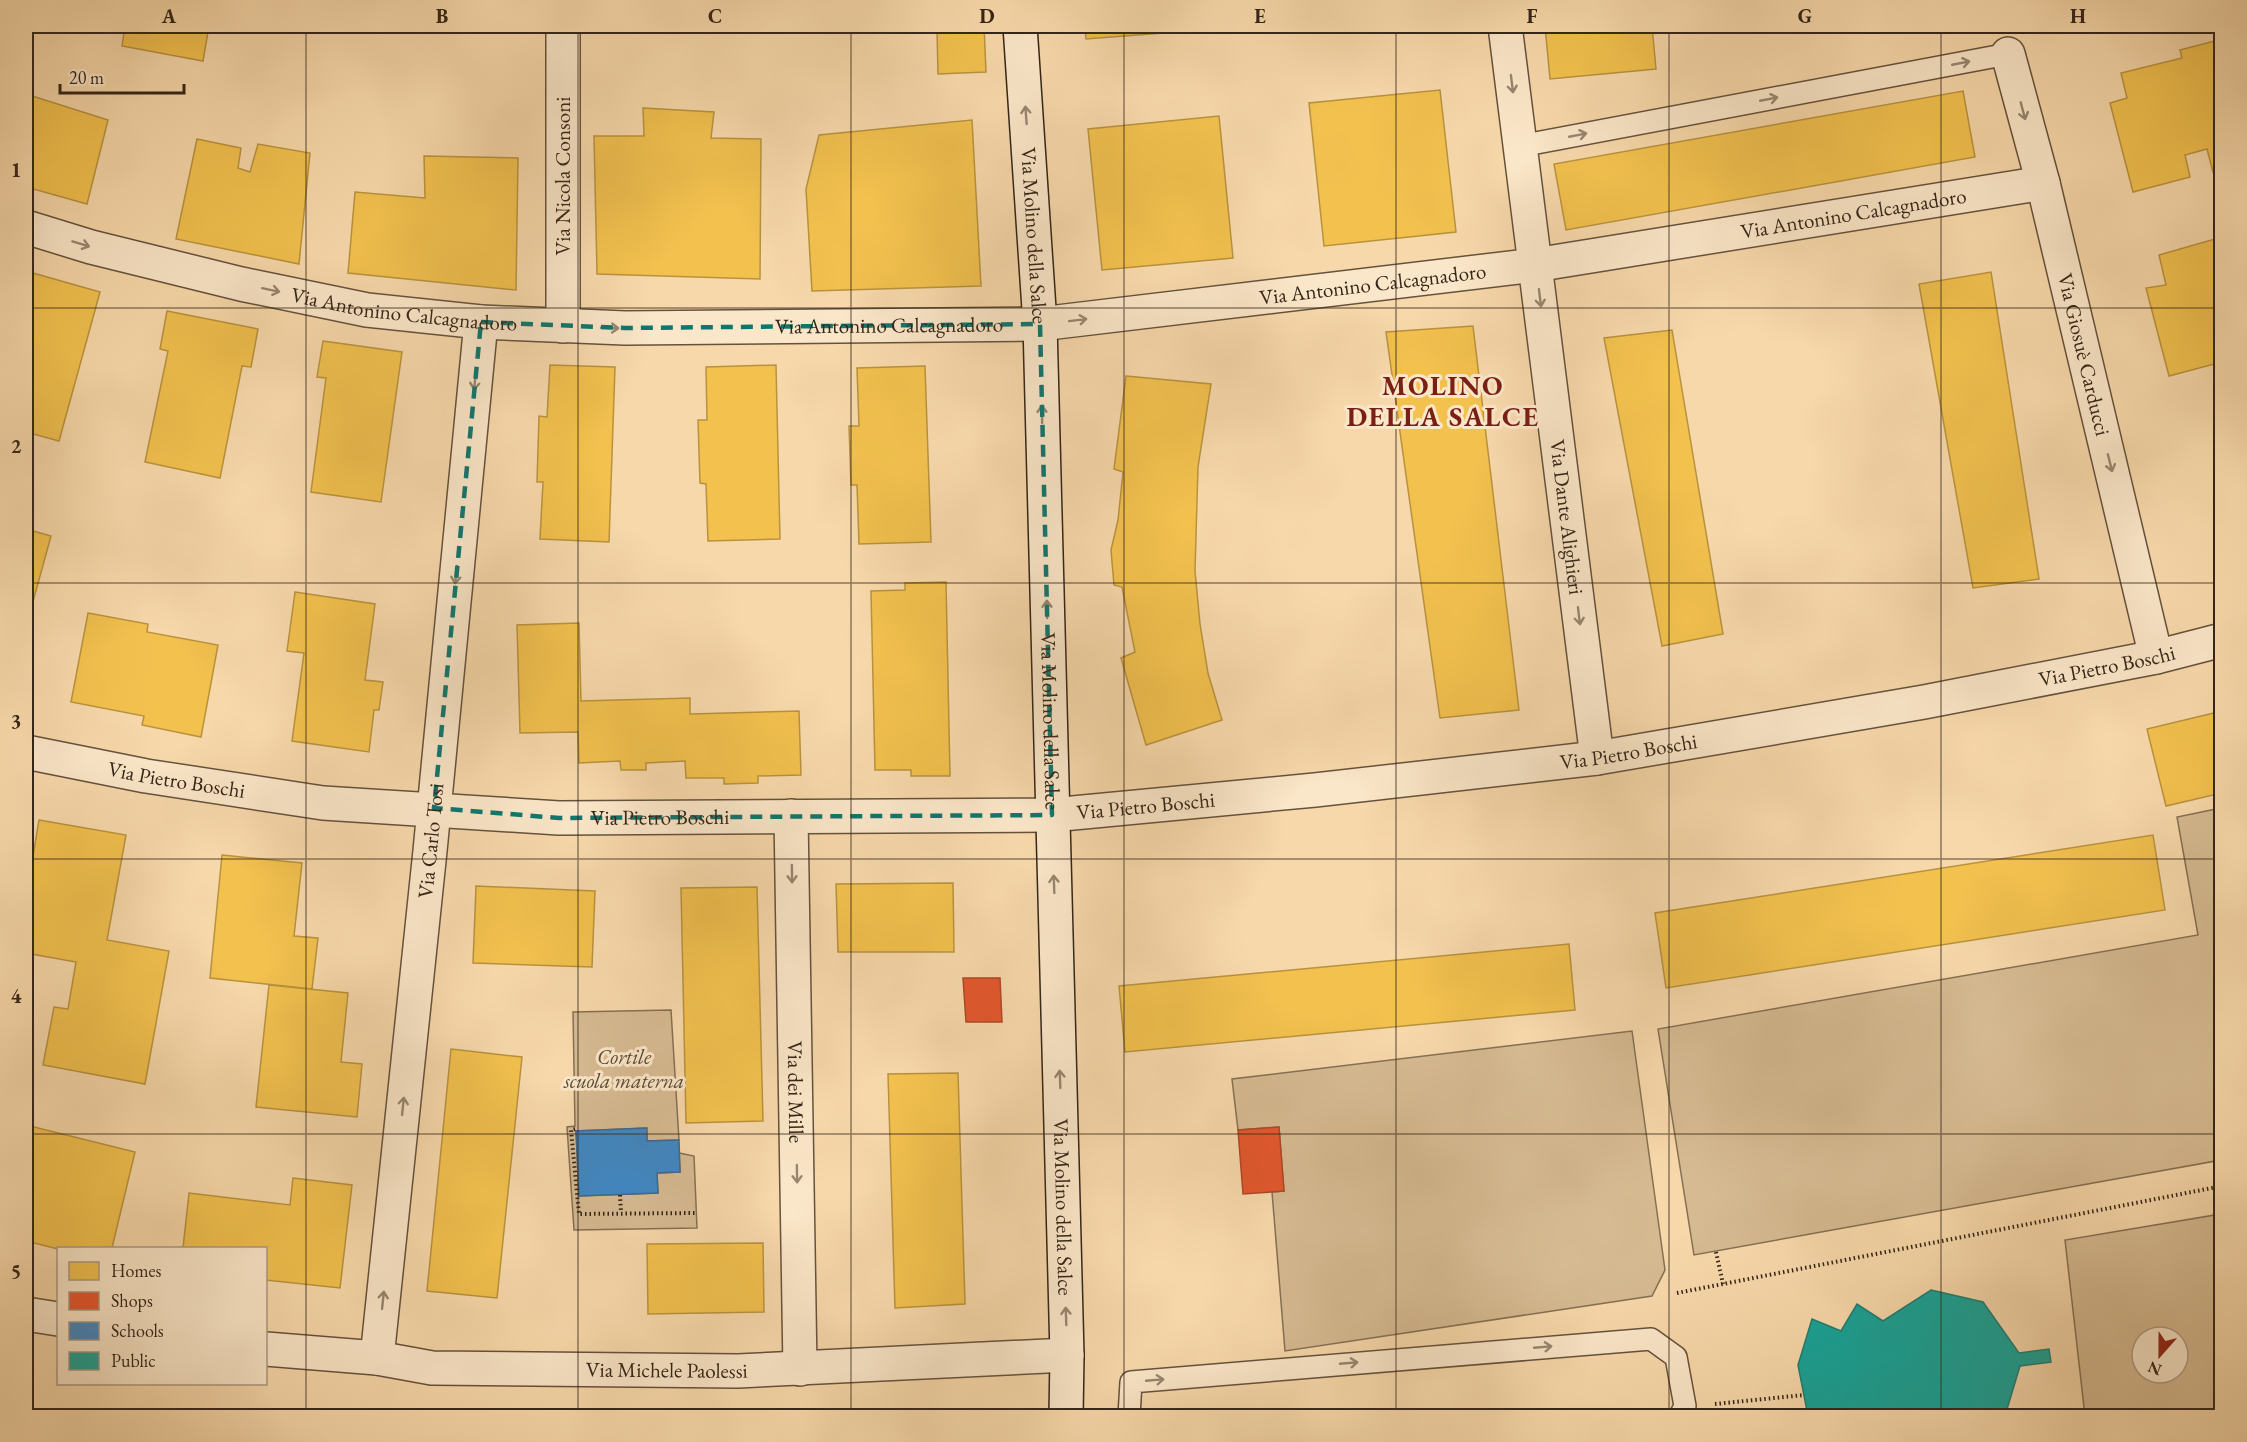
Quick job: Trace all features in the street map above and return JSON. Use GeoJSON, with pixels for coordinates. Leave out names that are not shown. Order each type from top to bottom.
{"type":"FeatureCollection","features":[{"type":"Feature","properties":{"kind":"street","name":"Via Nicola Consoni"},"geometry":{"type":"LineString","coordinates":[[563,26],[563,326]]}},
{"type":"Feature","properties":{"kind":"street","name":"Via Molino della Salce"},"geometry":{"type":"LineString","coordinates":[[1020,26],[1040,324],[1068,1355],[1066,1416]]}},
{"type":"Feature","properties":{"kind":"street","name":"Via Dante Alighieri"},"geometry":{"type":"LineString","coordinates":[[1505,26],[1597,758]]}},
{"type":"Feature","properties":{"kind":"street","name":"Via Giosuè Carducci"},"geometry":{"type":"LineString","coordinates":[[2008,54],[2043,183],[2156,657]]}},
{"type":"Feature","properties":{"kind":"street","name":"Via Antonino Calcagnadoro"},"geometry":{"type":"LineString","coordinates":[[26,227],[91,247],[241,284],[367,310],[481,322],[625,328],[1040,324],[1535,265],[2043,183]]}},
{"type":"Feature","properties":{"kind":"street","name":"Via Carlo Tosi"},"geometry":{"type":"LineString","coordinates":[[377,1359],[481,322]]}},
{"type":"Feature","properties":{"kind":"street","name":"Via Pietro Boschi"},"geometry":{"type":"LineString","coordinates":[[26,752],[146,776],[323,803],[434,808],[559,818],[1052,815],[1315,790],[1597,758],[1874,711],[2156,657],[2222,639]]}},
{"type":"Feature","properties":{"kind":"street","name":"Via dei Mille"},"geometry":{"type":"LineString","coordinates":[[791,816],[800,1369]]}},
{"type":"Feature","properties":{"kind":"street"},"geometry":{"type":"LineString","coordinates":[[26,1314],[57,1320]]}},
{"type":"Feature","properties":{"kind":"street","name":"Via Michele Paolessi"},"geometry":{"type":"LineString","coordinates":[[267,1349],[377,1359],[432,1368],[738,1371],[1068,1355]]}},
{"type":"Feature","properties":{"kind":"lane"},"geometry":{"type":"LineString","coordinates":[[1520,146],[2008,54]]}},
{"type":"Feature","properties":{"kind":"lane"},"geometry":{"type":"LineString","coordinates":[[1129,1416],[1131,1382],[1651,1339],[1676,1357],[1682,1411]]}},
{"type":"Feature","properties":{"kind":"path"},"geometry":{"type":"LineString","coordinates":[[575,1129],[571,1130],[579,1214],[696,1213]]}},
{"type":"Feature","properties":{"kind":"path"},"geometry":{"type":"LineString","coordinates":[[1677,1293],[2222,1186]]}},
{"type":"Feature","properties":{"kind":"path"},"geometry":{"type":"LineString","coordinates":[[620,1195],[621,1212]]}},
{"type":"Feature","properties":{"kind":"path"},"geometry":{"type":"LineString","coordinates":[[1716,1252],[1723,1284]]}},
{"type":"Feature","properties":{"kind":"path"},"geometry":{"type":"LineString","coordinates":[[1682,1411],[1804,1395]]}},
{"type":"Feature","properties":{"kind":"highlighted area"},"geometry":{"type":"Polygon","coordinates":[[[481,322],[625,328],[1040,324],[1052,815],[559,818],[434,808],[481,322]]]}},
{"type":"Feature","properties":{"kind":"green space"},"geometry":{"type":"Polygon","coordinates":[[[2221,808],[2221,1160],[1694,1255],[1658,1029],[2198,935],[2177,817],[2221,808]]]}},
{"type":"Feature","properties":{"kind":"green space","name":"Cortile scuola materna"},"geometry":{"type":"Polygon","coordinates":[[[671,1010],[679,1140],[647,1141],[646,1128],[576,1131],[579,1196],[658,1193],[657,1173],[680,1172],[679,1153],[694,1156],[697,1228],[574,1230],[567,1127],[575,1126],[573,1012],[671,1010]]]}},
{"type":"Feature","properties":{"kind":"green space"},"geometry":{"type":"Polygon","coordinates":[[[1632,1031],[1665,1270],[1652,1296],[1285,1351],[1272,1192],[1284,1191],[1279,1127],[1238,1130],[1232,1079],[1632,1031]]]}},
{"type":"Feature","properties":{"kind":"green space"},"geometry":{"type":"Polygon","coordinates":[[[2221,1214],[2221,1416],[2085,1416],[2065,1240],[2221,1214]]]}},
{"type":"Feature","properties":{"kind":"building: Homes"},"geometry":{"type":"Polygon","coordinates":[[[125,26],[209,26],[203,61],[122,46],[125,26]]]}},
{"type":"Feature","properties":{"kind":"building: Homes"},"geometry":{"type":"Polygon","coordinates":[[[583,26],[689,26],[690,33],[583,32],[583,26]]]}},
{"type":"Feature","properties":{"kind":"building: Homes"},"geometry":{"type":"Polygon","coordinates":[[[912,26],[984,26],[986,72],[938,74],[937,30],[912,29],[912,26]]]}},
{"type":"Feature","properties":{"kind":"building: Homes"},"geometry":{"type":"Polygon","coordinates":[[[1085,26],[1175,26],[1176,32],[1086,39],[1085,26]]]}},
{"type":"Feature","properties":{"kind":"building: Homes"},"geometry":{"type":"Polygon","coordinates":[[[1296,26],[1357,26],[1297,32],[1296,26]]]}},
{"type":"Feature","properties":{"kind":"building: Homes"},"geometry":{"type":"Polygon","coordinates":[[[1545,26],[1652,26],[1656,69],[1550,79],[1545,26]]]}},
{"type":"Feature","properties":{"kind":"building: Homes"},"geometry":{"type":"Polygon","coordinates":[[[2222,39],[2222,170],[2213,172],[2207,149],[2185,155],[2190,177],[2133,192],[2110,103],[2127,98],[2121,73],[2182,58],[2180,50],[2222,39]]]}},
{"type":"Feature","properties":{"kind":"building: Homes"},"geometry":{"type":"Polygon","coordinates":[[[1440,90],[1456,232],[1324,246],[1309,103],[1440,90]]]}},
{"type":"Feature","properties":{"kind":"building: Homes"},"geometry":{"type":"Polygon","coordinates":[[[1963,91],[1975,157],[1566,230],[1554,164],[1963,91]]]}},
{"type":"Feature","properties":{"kind":"building: Homes"},"geometry":{"type":"Polygon","coordinates":[[[26,94],[108,120],[87,204],[26,187],[26,94]]]}},
{"type":"Feature","properties":{"kind":"building: Homes"},"geometry":{"type":"Polygon","coordinates":[[[643,108],[714,112],[711,138],[761,139],[760,279],[597,274],[594,136],[644,136],[643,108]]]}},
{"type":"Feature","properties":{"kind":"building: Homes"},"geometry":{"type":"Polygon","coordinates":[[[1219,116],[1233,258],[1102,270],[1088,129],[1219,116]]]}},
{"type":"Feature","properties":{"kind":"building: Homes"},"geometry":{"type":"Polygon","coordinates":[[[972,120],[981,286],[812,291],[806,189],[819,135],[972,120]]]}},
{"type":"Feature","properties":{"kind":"building: Homes"},"geometry":{"type":"Polygon","coordinates":[[[197,139],[241,148],[238,168],[250,172],[258,144],[310,153],[299,264],[176,239],[197,139]]]}},
{"type":"Feature","properties":{"kind":"building: Homes"},"geometry":{"type":"Polygon","coordinates":[[[424,156],[518,158],[516,290],[348,273],[355,192],[425,198],[424,156]]]}},
{"type":"Feature","properties":{"kind":"building: Homes"},"geometry":{"type":"Polygon","coordinates":[[[2222,237],[2222,339],[2219,340],[2222,362],[2169,376],[2146,288],[2166,285],[2159,255],[2222,237]]]}},
{"type":"Feature","properties":{"kind":"building: Homes"},"geometry":{"type":"Polygon","coordinates":[[[26,271],[100,292],[59,441],[26,432],[26,271]]]}},
{"type":"Feature","properties":{"kind":"building: Homes"},"geometry":{"type":"Polygon","coordinates":[[[1991,272],[2039,579],[1973,588],[1919,284],[1991,272]]]}},
{"type":"Feature","properties":{"kind":"building: Homes"},"geometry":{"type":"Polygon","coordinates":[[[167,311],[258,329],[251,367],[242,366],[220,478],[145,462],[168,351],[160,349],[167,311]]]}},
{"type":"Feature","properties":{"kind":"building: Homes"},"geometry":{"type":"Polygon","coordinates":[[[1473,326],[1519,710],[1440,718],[1386,332],[1473,326]]]}},
{"type":"Feature","properties":{"kind":"building: Homes"},"geometry":{"type":"Polygon","coordinates":[[[1672,330],[1723,634],[1662,646],[1604,338],[1672,330]]]}},
{"type":"Feature","properties":{"kind":"building: Homes"},"geometry":{"type":"Polygon","coordinates":[[[323,341],[402,352],[381,502],[311,492],[326,378],[317,377],[323,341]]]}},
{"type":"Feature","properties":{"kind":"building: Homes"},"geometry":{"type":"Polygon","coordinates":[[[550,365],[615,367],[609,542],[540,539],[543,482],[537,482],[539,416],[547,417],[550,365]]]}},
{"type":"Feature","properties":{"kind":"building: Homes"},"geometry":{"type":"Polygon","coordinates":[[[776,365],[780,539],[708,541],[706,484],[700,483],[698,420],[707,420],[706,367],[776,365]]]}},
{"type":"Feature","properties":{"kind":"building: Homes"},"geometry":{"type":"Polygon","coordinates":[[[925,366],[931,542],[859,544],[857,485],[851,485],[849,426],[859,426],[857,368],[925,366]]]}},
{"type":"Feature","properties":{"kind":"building: Homes"},"geometry":{"type":"Polygon","coordinates":[[[1126,376],[1211,384],[1198,467],[1195,571],[1208,673],[1222,720],[1146,745],[1121,658],[1135,652],[1122,587],[1114,585],[1111,550],[1118,520],[1123,472],[1114,469],[1126,376]]]}},
{"type":"Feature","properties":{"kind":"building: Homes"},"geometry":{"type":"Polygon","coordinates":[[[26,529],[51,536],[26,627],[26,529]]]}},
{"type":"Feature","properties":{"kind":"building: Homes"},"geometry":{"type":"Polygon","coordinates":[[[946,582],[950,776],[911,776],[911,770],[875,770],[871,591],[905,590],[905,583],[946,582]]]}},
{"type":"Feature","properties":{"kind":"building: Homes"},"geometry":{"type":"Polygon","coordinates":[[[295,592],[375,604],[365,680],[383,682],[379,710],[374,710],[369,752],[292,741],[304,653],[287,651],[295,592]]]}},
{"type":"Feature","properties":{"kind":"building: Homes"},"geometry":{"type":"Polygon","coordinates":[[[88,613],[148,624],[147,632],[218,645],[201,737],[142,725],[144,716],[71,702],[88,613]]]}},
{"type":"Feature","properties":{"kind":"building: Homes"},"geometry":{"type":"Polygon","coordinates":[[[579,623],[581,701],[690,698],[690,714],[799,711],[801,775],[758,776],[758,783],[724,784],[724,778],[686,778],[685,761],[646,763],[646,770],[621,770],[620,761],[579,763],[578,732],[520,733],[517,625],[579,623]]]}},
{"type":"Feature","properties":{"kind":"building: Homes"},"geometry":{"type":"Polygon","coordinates":[[[26,627],[31,628],[26,648],[26,627]]]}},
{"type":"Feature","properties":{"kind":"building: Homes"},"geometry":{"type":"Polygon","coordinates":[[[2222,711],[2222,793],[2166,806],[2147,729],[2222,711]]]}},
{"type":"Feature","properties":{"kind":"building: Homes"},"geometry":{"type":"Polygon","coordinates":[[[39,820],[126,835],[107,940],[169,951],[145,1084],[43,1065],[54,1007],[68,1009],[76,962],[26,953],[26,898],[39,820]]]}},
{"type":"Feature","properties":{"kind":"building: Homes"},"geometry":{"type":"Polygon","coordinates":[[[2153,835],[2165,910],[1666,988],[1655,913],[2153,835]]]}},
{"type":"Feature","properties":{"kind":"building: Homes"},"geometry":{"type":"Polygon","coordinates":[[[222,855],[302,863],[294,936],[318,938],[312,989],[210,978],[222,855]]]}},
{"type":"Feature","properties":{"kind":"building: Homes"},"geometry":{"type":"Polygon","coordinates":[[[953,883],[954,952],[838,952],[836,884],[953,883]]]}},
{"type":"Feature","properties":{"kind":"building: Homes"},"geometry":{"type":"Polygon","coordinates":[[[476,886],[595,891],[592,967],[473,963],[476,886]]]}},
{"type":"Feature","properties":{"kind":"building: Homes"},"geometry":{"type":"Polygon","coordinates":[[[757,887],[763,1121],[686,1123],[681,888],[757,887]]]}},
{"type":"Feature","properties":{"kind":"building: Homes"},"geometry":{"type":"Polygon","coordinates":[[[1569,944],[1575,1010],[1125,1052],[1119,986],[1569,944]]]}},
{"type":"Feature","properties":{"kind":"building: Homes"},"geometry":{"type":"Polygon","coordinates":[[[269,985],[348,993],[341,1062],[362,1064],[357,1117],[256,1107],[269,985]]]}},
{"type":"Feature","properties":{"kind":"building: Homes"},"geometry":{"type":"Polygon","coordinates":[[[451,1049],[522,1057],[497,1298],[427,1291],[451,1049]]]}},
{"type":"Feature","properties":{"kind":"building: Homes"},"geometry":{"type":"Polygon","coordinates":[[[958,1073],[965,1304],[895,1308],[888,1074],[958,1073]]]}},
{"type":"Feature","properties":{"kind":"building: Homes"},"geometry":{"type":"Polygon","coordinates":[[[26,1125],[135,1152],[112,1247],[57,1249],[26,1241],[26,1125]]]}},
{"type":"Feature","properties":{"kind":"building: Homes"},"geometry":{"type":"Polygon","coordinates":[[[293,1178],[352,1185],[340,1288],[267,1280],[267,1247],[183,1247],[189,1193],[290,1205],[293,1178]]]}},
{"type":"Feature","properties":{"kind":"building: Homes"},"geometry":{"type":"Polygon","coordinates":[[[763,1243],[764,1312],[648,1314],[647,1244],[763,1243]]]}},
{"type":"Feature","properties":{"kind":"building: Homes"},"geometry":{"type":"Polygon","coordinates":[[[266,1411],[320,1416],[265,1416],[266,1411]]]}},
{"type":"Feature","properties":{"kind":"building: Shops"},"geometry":{"type":"Polygon","coordinates":[[[963,978],[1000,978],[1002,1022],[966,1022],[963,978]]]}},
{"type":"Feature","properties":{"kind":"building: Shops"},"geometry":{"type":"Polygon","coordinates":[[[1279,1127],[1284,1191],[1243,1194],[1238,1130],[1279,1127]]]}},
{"type":"Feature","properties":{"kind":"building: Schools"},"geometry":{"type":"Polygon","coordinates":[[[647,1128],[647,1141],[679,1140],[680,1172],[657,1173],[658,1193],[579,1196],[576,1131],[647,1128]]]}},
{"type":"Feature","properties":{"kind":"building: Public"},"geometry":{"type":"Polygon","coordinates":[[[1931,1290],[1983,1302],[2019,1353],[2049,1349],[2051,1362],[2020,1366],[2005,1416],[1808,1416],[1798,1365],[1812,1319],[1841,1331],[1857,1304],[1883,1321],[1931,1290]]]}},
{"type":"Feature","properties":{"kind":"district","name":"MOLINO DELLA SALCE"},"geometry":{"type":"Point","coordinates":[1443,402]}}]}
